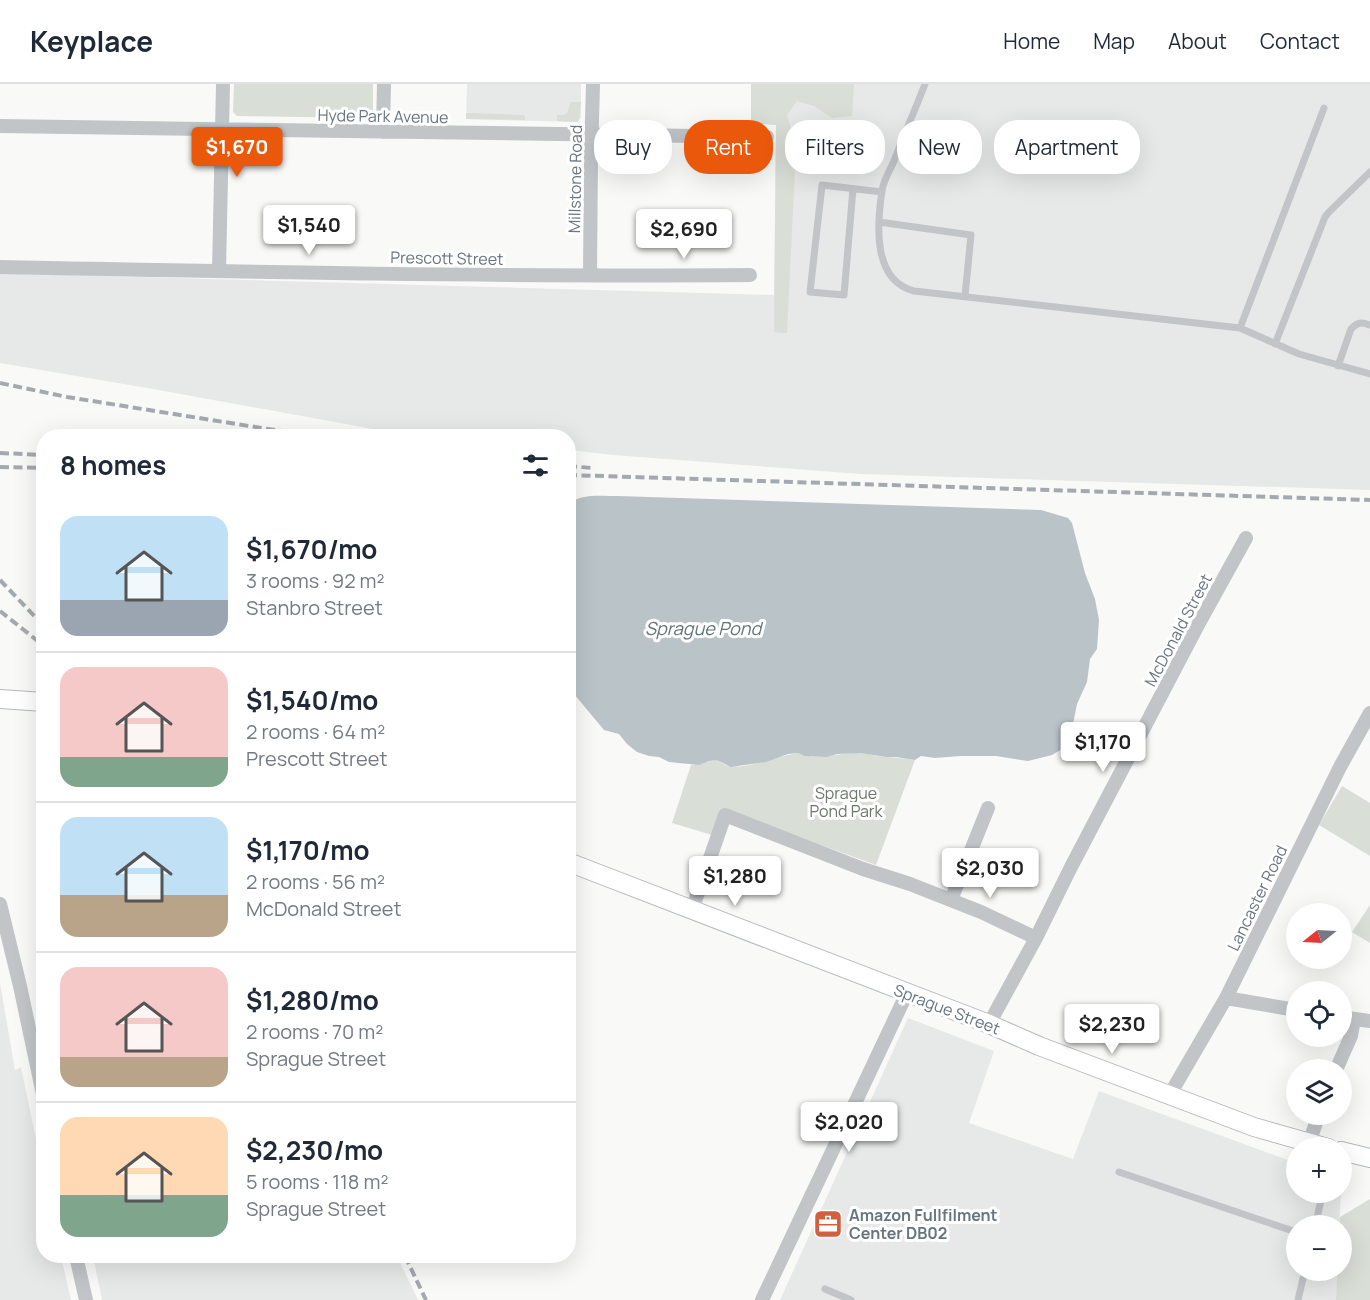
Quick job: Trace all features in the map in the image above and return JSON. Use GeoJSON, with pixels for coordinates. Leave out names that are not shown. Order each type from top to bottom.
{"type":"FeatureCollection","features":[{"type":"Feature","properties":{"kind":"main road"},"geometry":{"type":"LineString","coordinates":[[0,699],[36,701]]}},
{"type":"Feature","properties":{"kind":"main road","name":"Sprague Street"},"geometry":{"type":"LineString","coordinates":[[576,865],[1169,1096],[1288,1137]]}},
{"type":"Feature","properties":{"kind":"main road"},"geometry":{"type":"LineString","coordinates":[[1352,1154],[1370,1158]]}},
{"type":"Feature","properties":{"kind":"street"},"geometry":{"type":"LineString","coordinates":[[219,271],[223,84]]}},
{"type":"Feature","properties":{"kind":"street"},"geometry":{"type":"LineString","coordinates":[[383,132],[384,84]]}},
{"type":"Feature","properties":{"kind":"street","name":"Millstone Road"},"geometry":{"type":"LineString","coordinates":[[590,275],[593,84]]}},
{"type":"Feature","properties":{"kind":"street","name":"Hyde Park Avenue"},"geometry":{"type":"LineString","coordinates":[[0,126],[684,136]]}},
{"type":"Feature","properties":{"kind":"street","name":"Prescott Street"},"geometry":{"type":"LineString","coordinates":[[0,267],[750,275]]}},
{"type":"Feature","properties":{"kind":"street","name":"McDonald Street"},"geometry":{"type":"LineString","coordinates":[[988,1024],[1036,939],[1071,867],[1246,538]]}},
{"type":"Feature","properties":{"kind":"street","name":"Lancaster Road"},"geometry":{"type":"LineString","coordinates":[[1169,1096],[1226,998],[1340,767],[1364,736],[1370,713]]}},
{"type":"Feature","properties":{"kind":"street"},"geometry":{"type":"LineString","coordinates":[[951,900],[988,808]]}},
{"type":"Feature","properties":{"kind":"street"},"geometry":{"type":"LineString","coordinates":[[692,910],[725,815],[863,869],[951,900],[1036,939]]}},
{"type":"Feature","properties":{"kind":"street"},"geometry":{"type":"LineString","coordinates":[[0,904],[36,1061]]}},
{"type":"Feature","properties":{"kind":"street"},"geometry":{"type":"LineString","coordinates":[[762,1300],[907,993]]}},
{"type":"Feature","properties":{"kind":"street"},"geometry":{"type":"LineString","coordinates":[[1226,998],[1286,1008]]}},
{"type":"Feature","properties":{"kind":"street"},"geometry":{"type":"LineString","coordinates":[[1352,1019],[1370,1022]]}},
{"type":"Feature","properties":{"kind":"street"},"geometry":{"type":"LineString","coordinates":[[78,1263],[86,1300]]}},
{"type":"Feature","properties":{"kind":"lane"},"geometry":{"type":"LineString","coordinates":[[926,84],[882,192],[879,222],[880,254],[888,271],[898,284],[914,291],[1240,328],[1299,354],[1370,374]]}},
{"type":"Feature","properties":{"kind":"lane"},"geometry":{"type":"LineString","coordinates":[[1240,328],[1324,108]]}},
{"type":"Feature","properties":{"kind":"lane"},"geometry":{"type":"LineString","coordinates":[[1275,344],[1325,217],[1370,172]]}},
{"type":"Feature","properties":{"kind":"lane"},"geometry":{"type":"LineString","coordinates":[[853,189],[844,295],[810,292],[822,185],[882,192]]}},
{"type":"Feature","properties":{"kind":"lane"},"geometry":{"type":"LineString","coordinates":[[879,222],[970,236],[965,296]]}},
{"type":"Feature","properties":{"kind":"lane"},"geometry":{"type":"LineString","coordinates":[[1338,366],[1354,324],[1359,322],[1370,324]]}},
{"type":"Feature","properties":{"kind":"lane"},"geometry":{"type":"LineString","coordinates":[[1119,1172],[1286,1229]]}},
{"type":"Feature","properties":{"kind":"lane"},"geometry":{"type":"LineString","coordinates":[[1298,1300],[1302,1281]]}},
{"type":"Feature","properties":{"kind":"lane"},"geometry":{"type":"LineString","coordinates":[[825,1289],[851,1300]]}},
{"type":"Feature","properties":{"kind":"shaded area"},"geometry":{"type":"Polygon","coordinates":[[[467,84],[581,84],[581,118],[577,122],[466,119],[467,84]]]}},
{"type":"Feature","properties":{"kind":"shaded area"},"geometry":{"type":"Polygon","coordinates":[[[751,84],[1370,84],[1370,490],[860,474],[613,455],[576,451],[576,429],[373,429],[0,363],[0,273],[774,295],[776,125],[773,125],[773,120],[751,120],[751,84]]]}},
{"type":"Feature","properties":{"kind":"shaded area"},"geometry":{"type":"Polygon","coordinates":[[[0,983],[15,1070],[21,1067],[36,1139],[36,1263],[63,1263],[71,1300],[0,1300],[0,983]]]}},
{"type":"Feature","properties":{"kind":"shaded area"},"geometry":{"type":"Polygon","coordinates":[[[908,1018],[994,1051],[969,1123],[1073,1159],[1099,1091],[1286,1159],[1286,1203],[1340,1203],[1340,1215],[1286,1215],[1286,1281],[1337,1281],[1336,1300],[780,1300],[908,1018]]]}},
{"type":"Feature","properties":{"kind":"shaded area"},"geometry":{"type":"Polygon","coordinates":[[[94,1263],[400,1263],[418,1300],[102,1300],[94,1263]]]}},
{"type":"Feature","properties":{"kind":"green space"},"geometry":{"type":"Polygon","coordinates":[[[234,84],[373,84],[373,112],[368,118],[237,116],[233,112],[234,84]]]}},
{"type":"Feature","properties":{"kind":"green space"},"geometry":{"type":"Polygon","coordinates":[[[751,84],[854,84],[852,116],[832,118],[814,106],[797,101],[787,115],[788,120],[785,120],[785,174],[795,174],[787,333],[774,332],[776,125],[773,125],[773,120],[751,120],[751,84]]]}},
{"type":"Feature","properties":{"kind":"green space"},"geometry":{"type":"Polygon","coordinates":[[[571,102],[581,102],[579,120],[577,122],[557,121],[557,115],[567,113],[571,102]]]}},
{"type":"Feature","properties":{"kind":"green space"},"geometry":{"type":"Polygon","coordinates":[[[466,113],[523,115],[525,120],[466,119],[466,113]]]}},
{"type":"Feature","properties":{"kind":"green space","name":"Sprague Pond Park"},"geometry":{"type":"Polygon","coordinates":[[[798,753],[814,757],[863,753],[915,760],[876,865],[722,809],[712,835],[672,823],[691,765],[718,760],[730,766],[744,766],[798,753]]]}},
{"type":"Feature","properties":{"kind":"green space"},"geometry":{"type":"Polygon","coordinates":[[[1342,786],[1370,803],[1370,856],[1319,825],[1342,786]]]}},
{"type":"Feature","properties":{"kind":"green space"},"geometry":{"type":"Polygon","coordinates":[[[1370,905],[1370,943],[1352,932],[1370,905]]]}},
{"type":"Feature","properties":{"kind":"green space"},"geometry":{"type":"Polygon","coordinates":[[[1370,1199],[1370,1300],[1336,1300],[1337,1281],[1352,1281],[1352,1215],[1343,1215],[1370,1199]]]}},
{"type":"Feature","properties":{"kind":"water","name":"Sprague Pond"},"geometry":{"type":"Polygon","coordinates":[[[599,496],[1041,510],[1068,518],[1072,523],[1099,620],[1097,649],[1090,659],[1087,682],[1077,704],[1071,734],[1062,749],[1052,755],[1028,761],[996,756],[935,758],[921,756],[915,760],[861,753],[826,757],[805,756],[798,753],[766,762],[731,767],[717,760],[699,765],[669,762],[637,752],[619,734],[604,730],[576,696],[576,499],[599,496]]]}},
{"type":"Feature","properties":{"kind":"railway"},"geometry":{"type":"LineString","coordinates":[[0,383],[67,397],[268,429]]}},
{"type":"Feature","properties":{"kind":"railway"},"geometry":{"type":"LineString","coordinates":[[0,453],[36,455]]}},
{"type":"Feature","properties":{"kind":"railway"},"geometry":{"type":"LineString","coordinates":[[0,467],[36,468]]}},
{"type":"Feature","properties":{"kind":"railway"},"geometry":{"type":"LineString","coordinates":[[576,467],[592,468]]}},
{"type":"Feature","properties":{"kind":"railway"},"geometry":{"type":"LineString","coordinates":[[576,475],[1370,500]]}},
{"type":"Feature","properties":{"kind":"railway"},"geometry":{"type":"LineString","coordinates":[[0,580],[36,618]]}},
{"type":"Feature","properties":{"kind":"railway"},"geometry":{"type":"LineString","coordinates":[[0,611],[36,640]]}},
{"type":"Feature","properties":{"kind":"railway"},"geometry":{"type":"LineString","coordinates":[[408,1263],[426,1300]]}},
{"type":"Feature","properties":{"kind":"place","name":"Amazon Fullfilment Center DB02"},"geometry":{"type":"Point","coordinates":[828,1224]}}]}
